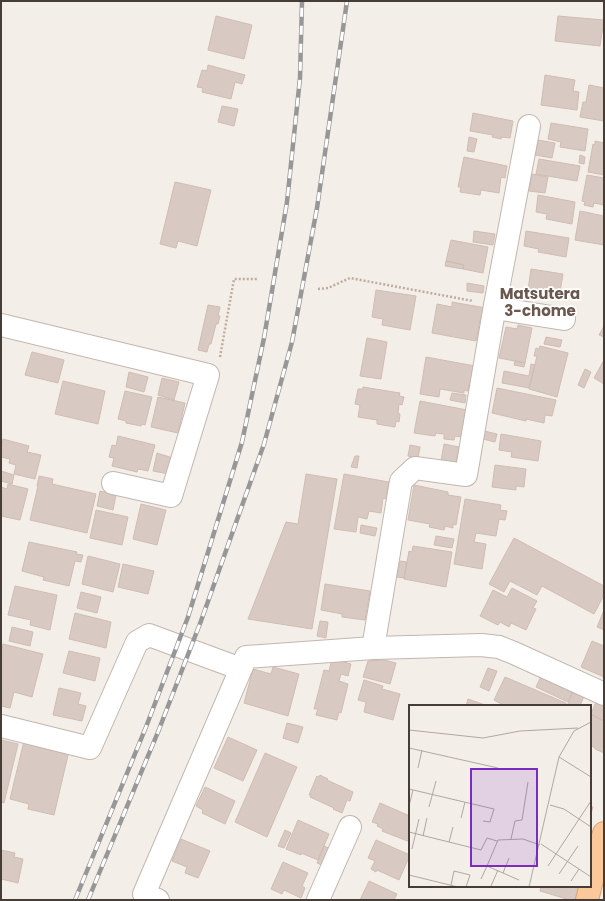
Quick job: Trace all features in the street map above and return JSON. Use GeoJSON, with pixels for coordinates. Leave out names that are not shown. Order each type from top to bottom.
{"type":"FeatureCollection","features":[{"type":"Feature","properties":{"kind":"main road"},"geometry":{"type":"LineString","coordinates":[[591,884],[604,833]]}},
{"type":"Feature","properties":{"kind":"main road"},"geometry":{"type":"LineString","coordinates":[[587,900],[590,887]]}},
{"type":"Feature","properties":{"kind":"street"},"geometry":{"type":"LineString","coordinates":[[373,648],[401,481],[415,468],[466,475],[495,306],[529,126]]}},
{"type":"Feature","properties":{"kind":"street"},"geometry":{"type":"LineString","coordinates":[[495,306],[564,319]]}},
{"type":"Feature","properties":{"kind":"street"},"geometry":{"type":"LineString","coordinates":[[1,325],[208,375],[171,496],[113,483]]}},
{"type":"Feature","properties":{"kind":"street"},"geometry":{"type":"LineString","coordinates":[[1,726],[90,748],[137,642],[149,635],[241,669]]}},
{"type":"Feature","properties":{"kind":"street"},"geometry":{"type":"LineString","coordinates":[[148,898],[246,657],[373,648],[481,645],[499,647],[604,694]]}},
{"type":"Feature","properties":{"kind":"street"},"geometry":{"type":"LineString","coordinates":[[318,900],[350,827]]}},
{"type":"Feature","properties":{"kind":"path"},"geometry":{"type":"LineString","coordinates":[[318,289],[328,288],[350,278],[495,306]]}},
{"type":"Feature","properties":{"kind":"path"},"geometry":{"type":"LineString","coordinates":[[208,375],[216,376],[234,279],[257,279]]}},
{"type":"Feature","properties":{"kind":"building"},"geometry":{"type":"Polygon","coordinates":[[[216,16],[252,25],[244,59],[208,50],[216,16]]]}},
{"type":"Feature","properties":{"kind":"building"},"geometry":{"type":"Polygon","coordinates":[[[558,16],[604,20],[600,46],[555,41],[558,16]]]}},
{"type":"Feature","properties":{"kind":"building"},"geometry":{"type":"Polygon","coordinates":[[[208,65],[245,75],[242,84],[235,82],[231,99],[202,92],[203,88],[197,87],[202,70],[207,71],[208,65]]]}},
{"type":"Feature","properties":{"kind":"building"},"geometry":{"type":"Polygon","coordinates":[[[545,75],[575,80],[573,91],[579,92],[577,110],[541,105],[545,75]]]}},
{"type":"Feature","properties":{"kind":"building"},"geometry":{"type":"Polygon","coordinates":[[[589,85],[604,88],[604,121],[580,117],[583,102],[586,102],[589,85]]]}},
{"type":"Feature","properties":{"kind":"building"},"geometry":{"type":"Polygon","coordinates":[[[222,106],[238,109],[234,126],[218,122],[222,106]]]}},
{"type":"Feature","properties":{"kind":"building"},"geometry":{"type":"Polygon","coordinates":[[[473,113],[513,121],[510,138],[502,137],[501,139],[492,137],[493,135],[470,131],[473,113]]]}},
{"type":"Feature","properties":{"kind":"building"},"geometry":{"type":"Polygon","coordinates":[[[551,123],[588,129],[585,151],[560,147],[561,142],[548,139],[551,123]]]}},
{"type":"Feature","properties":{"kind":"building"},"geometry":{"type":"Polygon","coordinates":[[[469,137],[477,139],[474,152],[467,151],[469,137]]]}},
{"type":"Feature","properties":{"kind":"building"},"geometry":{"type":"Polygon","coordinates":[[[538,140],[555,143],[552,158],[535,155],[538,140]]]}},
{"type":"Feature","properties":{"kind":"building"},"geometry":{"type":"Polygon","coordinates":[[[595,141],[604,143],[604,175],[588,172],[593,144],[595,145],[595,141]]]}},
{"type":"Feature","properties":{"kind":"building"},"geometry":{"type":"Polygon","coordinates":[[[580,155],[585,157],[584,164],[579,163],[580,155]]]}},
{"type":"Feature","properties":{"kind":"building"},"geometry":{"type":"Polygon","coordinates":[[[464,157],[507,166],[505,178],[501,177],[499,193],[481,190],[480,195],[460,192],[461,187],[458,187],[464,157]]]}},
{"type":"Feature","properties":{"kind":"building"},"geometry":{"type":"Polygon","coordinates":[[[539,159],[580,166],[577,181],[536,174],[539,159]]]}},
{"type":"Feature","properties":{"kind":"building"},"geometry":{"type":"Polygon","coordinates":[[[532,174],[548,177],[545,193],[529,191],[532,174]]]}},
{"type":"Feature","properties":{"kind":"building"},"geometry":{"type":"Polygon","coordinates":[[[587,175],[604,178],[604,205],[594,203],[593,207],[584,205],[585,202],[582,201],[587,175]]]}},
{"type":"Feature","properties":{"kind":"building"},"geometry":{"type":"Polygon","coordinates":[[[175,182],[211,190],[197,246],[178,241],[176,248],[160,244],[175,182]]]}},
{"type":"Feature","properties":{"kind":"building"},"geometry":{"type":"Polygon","coordinates":[[[538,195],[575,202],[572,224],[546,219],[547,214],[536,212],[538,195]]]}},
{"type":"Feature","properties":{"kind":"building"},"geometry":{"type":"Polygon","coordinates":[[[580,211],[604,216],[604,245],[575,240],[580,211]]]}},
{"type":"Feature","properties":{"kind":"building"},"geometry":{"type":"Polygon","coordinates":[[[474,231],[495,234],[493,245],[473,242],[474,231]]]}},
{"type":"Feature","properties":{"kind":"building"},"geometry":{"type":"Polygon","coordinates":[[[526,231],[569,238],[566,257],[538,252],[539,249],[524,246],[526,231]]]}},
{"type":"Feature","properties":{"kind":"building"},"geometry":{"type":"Polygon","coordinates":[[[451,240],[488,247],[483,273],[463,269],[464,265],[446,261],[451,240]]]}},
{"type":"Feature","properties":{"kind":"building"},"geometry":{"type":"Polygon","coordinates":[[[446,261],[464,265],[463,269],[445,266],[446,261]]]}},
{"type":"Feature","properties":{"kind":"building"},"geometry":{"type":"Polygon","coordinates":[[[531,269],[563,274],[559,298],[547,296],[547,293],[528,290],[531,269]]]}},
{"type":"Feature","properties":{"kind":"building"},"geometry":{"type":"Polygon","coordinates":[[[467,283],[484,286],[483,293],[467,291],[467,283]]]}},
{"type":"Feature","properties":{"kind":"building"},"geometry":{"type":"Polygon","coordinates":[[[376,290],[416,296],[410,330],[382,325],[383,319],[372,317],[376,290]]]}},
{"type":"Feature","properties":{"kind":"building"},"geometry":{"type":"Polygon","coordinates":[[[452,302],[486,308],[484,320],[480,320],[476,341],[432,333],[437,304],[452,307],[452,302]]]}},
{"type":"Feature","properties":{"kind":"building"},"geometry":{"type":"Polygon","coordinates":[[[208,305],[220,307],[218,316],[220,316],[207,352],[198,350],[208,305]]]}},
{"type":"Feature","properties":{"kind":"building"},"geometry":{"type":"Polygon","coordinates":[[[518,325],[532,328],[525,363],[499,358],[506,327],[517,329],[518,325]]]}},
{"type":"Feature","properties":{"kind":"building"},"geometry":{"type":"Polygon","coordinates":[[[604,326],[604,337],[599,335],[604,326]]]}},
{"type":"Feature","properties":{"kind":"building"},"geometry":{"type":"Polygon","coordinates":[[[546,337],[562,340],[560,347],[544,344],[546,337]]]}},
{"type":"Feature","properties":{"kind":"building"},"geometry":{"type":"Polygon","coordinates":[[[367,338],[387,342],[381,379],[360,376],[367,338]]]}},
{"type":"Feature","properties":{"kind":"building"},"geometry":{"type":"Polygon","coordinates":[[[540,346],[568,353],[557,397],[529,389],[537,356],[534,356],[536,348],[539,349],[540,346]]]}},
{"type":"Feature","properties":{"kind":"building"},"geometry":{"type":"Polygon","coordinates":[[[32,352],[64,360],[58,383],[25,375],[32,352]]]}},
{"type":"Feature","properties":{"kind":"building"},"geometry":{"type":"Polygon","coordinates":[[[426,357],[475,366],[471,385],[469,384],[468,391],[464,390],[464,393],[440,389],[439,397],[420,394],[426,357]]]}},
{"type":"Feature","properties":{"kind":"building"},"geometry":{"type":"Polygon","coordinates":[[[604,360],[604,384],[594,378],[604,360]]]}},
{"type":"Feature","properties":{"kind":"building"},"geometry":{"type":"Polygon","coordinates":[[[515,361],[525,363],[524,367],[514,365],[515,361]]]}},
{"type":"Feature","properties":{"kind":"building"},"geometry":{"type":"Polygon","coordinates":[[[531,364],[535,365],[529,388],[502,383],[504,371],[529,376],[531,364]]]}},
{"type":"Feature","properties":{"kind":"building"},"geometry":{"type":"Polygon","coordinates":[[[585,369],[591,372],[584,388],[578,385],[585,369]]]}},
{"type":"Feature","properties":{"kind":"building"},"geometry":{"type":"Polygon","coordinates":[[[129,372],[148,377],[144,392],[126,387],[129,372]]]}},
{"type":"Feature","properties":{"kind":"building"},"geometry":{"type":"Polygon","coordinates":[[[162,378],[179,382],[174,400],[158,395],[162,378]]]}},
{"type":"Feature","properties":{"kind":"building"},"geometry":{"type":"Polygon","coordinates":[[[63,381],[105,391],[98,424],[55,414],[63,381]]]}},
{"type":"Feature","properties":{"kind":"building"},"geometry":{"type":"Polygon","coordinates":[[[363,387],[400,393],[399,396],[404,397],[402,405],[399,404],[399,422],[396,421],[395,427],[377,424],[377,420],[358,417],[360,405],[355,404],[358,389],[363,389],[363,387]]]}},
{"type":"Feature","properties":{"kind":"building"},"geometry":{"type":"Polygon","coordinates":[[[497,388],[556,400],[552,416],[545,415],[544,423],[526,419],[526,421],[492,413],[497,388]]]}},
{"type":"Feature","properties":{"kind":"building"},"geometry":{"type":"Polygon","coordinates":[[[125,391],[152,397],[145,425],[142,424],[141,426],[126,423],[126,421],[118,419],[125,391]]]}},
{"type":"Feature","properties":{"kind":"building"},"geometry":{"type":"Polygon","coordinates":[[[452,393],[466,395],[465,403],[450,400],[452,393]]]}},
{"type":"Feature","properties":{"kind":"building"},"geometry":{"type":"Polygon","coordinates":[[[158,397],[185,403],[178,433],[151,427],[158,397]]]}},
{"type":"Feature","properties":{"kind":"building"},"geometry":{"type":"Polygon","coordinates":[[[420,401],[467,410],[462,437],[455,436],[454,440],[444,439],[444,434],[436,433],[435,436],[414,433],[420,401]]]}},
{"type":"Feature","properties":{"kind":"building"},"geometry":{"type":"Polygon","coordinates":[[[484,431],[497,434],[495,442],[483,439],[484,431]]]}},
{"type":"Feature","properties":{"kind":"building"},"geometry":{"type":"Polygon","coordinates":[[[501,434],[541,441],[538,461],[511,457],[512,452],[499,450],[501,434]]]}},
{"type":"Feature","properties":{"kind":"building"},"geometry":{"type":"Polygon","coordinates":[[[118,436],[155,445],[148,471],[138,469],[137,472],[112,466],[114,458],[109,457],[112,445],[116,446],[118,436]]]}},
{"type":"Feature","properties":{"kind":"building"},"geometry":{"type":"Polygon","coordinates":[[[3,439],[29,446],[27,452],[41,455],[35,479],[14,474],[16,465],[9,463],[10,459],[1,457],[3,439]]]}},
{"type":"Feature","properties":{"kind":"building"},"geometry":{"type":"Polygon","coordinates":[[[444,444],[459,447],[456,463],[441,461],[444,444]]]}},
{"type":"Feature","properties":{"kind":"building"},"geometry":{"type":"Polygon","coordinates":[[[410,445],[420,447],[418,458],[408,456],[410,445]]]}},
{"type":"Feature","properties":{"kind":"building"},"geometry":{"type":"Polygon","coordinates":[[[157,453],[173,458],[169,474],[153,471],[157,453]]]}},
{"type":"Feature","properties":{"kind":"building"},"geometry":{"type":"Polygon","coordinates":[[[355,456],[359,456],[357,468],[351,467],[355,456]]]}},
{"type":"Feature","properties":{"kind":"building"},"geometry":{"type":"Polygon","coordinates":[[[495,465],[526,469],[524,487],[516,486],[516,490],[492,487],[495,465]]]}},
{"type":"Feature","properties":{"kind":"building"},"geometry":{"type":"Polygon","coordinates":[[[1,471],[14,475],[12,484],[1,481],[1,471]]]}},
{"type":"Feature","properties":{"kind":"building"},"geometry":{"type":"Polygon","coordinates":[[[306,474],[337,479],[312,629],[248,619],[286,522],[298,524],[306,474]]]}},
{"type":"Feature","properties":{"kind":"building"},"geometry":{"type":"Polygon","coordinates":[[[344,474],[389,482],[386,499],[383,498],[381,513],[369,511],[367,519],[358,517],[356,532],[334,529],[344,474]]]}},
{"type":"Feature","properties":{"kind":"building"},"geometry":{"type":"Polygon","coordinates":[[[39,476],[53,479],[52,484],[96,494],[87,533],[30,520],[39,476]]]}},
{"type":"Feature","properties":{"kind":"building"},"geometry":{"type":"Polygon","coordinates":[[[8,484],[28,489],[20,520],[1,516],[1,487],[7,489],[8,484]]]}},
{"type":"Feature","properties":{"kind":"building"},"geometry":{"type":"Polygon","coordinates":[[[414,485],[448,492],[448,495],[461,497],[456,525],[453,524],[453,528],[445,526],[444,530],[429,527],[430,524],[408,520],[414,485]]]}},
{"type":"Feature","properties":{"kind":"building"},"geometry":{"type":"Polygon","coordinates":[[[100,491],[116,495],[113,510],[97,506],[100,491]]]}},
{"type":"Feature","properties":{"kind":"building"},"geometry":{"type":"Polygon","coordinates":[[[465,499],[501,505],[500,510],[507,511],[505,520],[499,519],[496,536],[476,533],[474,542],[486,544],[482,569],[454,564],[465,499]]]}},
{"type":"Feature","properties":{"kind":"building"},"geometry":{"type":"Polygon","coordinates":[[[141,504],[166,510],[157,545],[133,539],[141,504]]]}},
{"type":"Feature","properties":{"kind":"building"},"geometry":{"type":"Polygon","coordinates":[[[96,510],[128,517],[122,545],[90,538],[96,510]]]}},
{"type":"Feature","properties":{"kind":"building"},"geometry":{"type":"Polygon","coordinates":[[[361,525],[377,528],[375,536],[360,533],[361,525]]]}},
{"type":"Feature","properties":{"kind":"building"},"geometry":{"type":"Polygon","coordinates":[[[436,536],[454,539],[452,548],[434,545],[436,536]]]}},
{"type":"Feature","properties":{"kind":"building"},"geometry":{"type":"Polygon","coordinates":[[[514,538],[604,586],[604,595],[594,614],[542,586],[537,595],[510,581],[504,592],[489,584],[514,538]]]}},
{"type":"Feature","properties":{"kind":"building"},"geometry":{"type":"Polygon","coordinates":[[[29,542],[77,552],[76,554],[83,555],[81,562],[75,561],[69,586],[43,580],[44,577],[22,571],[29,542]]]}},
{"type":"Feature","properties":{"kind":"building"},"geometry":{"type":"Polygon","coordinates":[[[413,546],[452,552],[446,587],[404,579],[409,551],[412,552],[413,546]]]}},
{"type":"Feature","properties":{"kind":"building"},"geometry":{"type":"Polygon","coordinates":[[[88,556],[120,564],[113,592],[82,584],[88,556]]]}},
{"type":"Feature","properties":{"kind":"building"},"geometry":{"type":"Polygon","coordinates":[[[400,561],[407,562],[404,578],[397,577],[400,561]]]}},
{"type":"Feature","properties":{"kind":"building"},"geometry":{"type":"Polygon","coordinates":[[[123,564],[154,571],[148,594],[118,587],[123,564]]]}},
{"type":"Feature","properties":{"kind":"building"},"geometry":{"type":"Polygon","coordinates":[[[325,584],[370,591],[365,620],[342,617],[342,614],[321,610],[325,584]]]}},
{"type":"Feature","properties":{"kind":"building"},"geometry":{"type":"Polygon","coordinates":[[[15,586],[57,595],[50,630],[30,625],[31,620],[8,615],[15,586]]]}},
{"type":"Feature","properties":{"kind":"building"},"geometry":{"type":"Polygon","coordinates":[[[512,588],[537,601],[533,608],[536,609],[526,630],[511,623],[509,627],[500,622],[498,625],[480,616],[493,590],[507,597],[512,588]]]}},
{"type":"Feature","properties":{"kind":"building"},"geometry":{"type":"Polygon","coordinates":[[[81,592],[101,597],[97,613],[77,608],[81,592]]]}},
{"type":"Feature","properties":{"kind":"building"},"geometry":{"type":"Polygon","coordinates":[[[604,610],[604,630],[597,627],[604,610]]]}},
{"type":"Feature","properties":{"kind":"building"},"geometry":{"type":"Polygon","coordinates":[[[75,613],[111,622],[106,648],[69,639],[75,613]]]}},
{"type":"Feature","properties":{"kind":"building"},"geometry":{"type":"Polygon","coordinates":[[[320,621],[328,622],[326,638],[317,636],[320,621]]]}},
{"type":"Feature","properties":{"kind":"building"},"geometry":{"type":"Polygon","coordinates":[[[12,627],[33,632],[30,646],[9,641],[12,627]]]}},
{"type":"Feature","properties":{"kind":"building"},"geometry":{"type":"Polygon","coordinates":[[[592,641],[604,646],[604,677],[581,667],[592,641]]]}},
{"type":"Feature","properties":{"kind":"building"},"geometry":{"type":"Polygon","coordinates":[[[3,644],[43,654],[32,697],[14,692],[10,708],[1,706],[1,652],[3,644]]]}},
{"type":"Feature","properties":{"kind":"building"},"geometry":{"type":"Polygon","coordinates":[[[69,651],[100,658],[95,681],[63,673],[69,651]]]}},
{"type":"Feature","properties":{"kind":"building"},"geometry":{"type":"Polygon","coordinates":[[[332,659],[351,664],[348,676],[341,674],[339,681],[348,684],[341,713],[339,712],[337,720],[316,715],[318,709],[314,709],[324,670],[329,671],[332,659]]]}},
{"type":"Feature","properties":{"kind":"building"},"geometry":{"type":"Polygon","coordinates":[[[384,660],[396,663],[390,684],[363,677],[368,661],[384,660]]]}},
{"type":"Feature","properties":{"kind":"building"},"geometry":{"type":"Polygon","coordinates":[[[273,667],[299,674],[288,716],[244,703],[253,669],[271,674],[273,667]]]}},
{"type":"Feature","properties":{"kind":"building"},"geometry":{"type":"Polygon","coordinates":[[[488,668],[497,671],[489,691],[480,687],[488,668]]]}},
{"type":"Feature","properties":{"kind":"building"},"geometry":{"type":"Polygon","coordinates":[[[541,676],[573,691],[568,702],[536,687],[541,676]]]}},
{"type":"Feature","properties":{"kind":"building"},"geometry":{"type":"Polygon","coordinates":[[[505,677],[566,703],[565,705],[503,705],[494,700],[505,677]]]}},
{"type":"Feature","properties":{"kind":"building"},"geometry":{"type":"Polygon","coordinates":[[[364,680],[383,686],[382,689],[400,694],[393,720],[364,712],[366,702],[358,700],[364,680]]]}},
{"type":"Feature","properties":{"kind":"building"},"geometry":{"type":"Polygon","coordinates":[[[59,688],[81,693],[78,704],[86,706],[82,721],[53,715],[59,688]]]}},
{"type":"Feature","properties":{"kind":"building"},"geometry":{"type":"Polygon","coordinates":[[[573,691],[584,696],[580,705],[567,705],[573,691]]]}},
{"type":"Feature","properties":{"kind":"building"},"geometry":{"type":"Polygon","coordinates":[[[468,699],[485,705],[466,705],[468,699]]]}},
{"type":"Feature","properties":{"kind":"building"},"geometry":{"type":"Polygon","coordinates":[[[596,702],[604,705],[604,721],[591,714],[596,702]]]}},
{"type":"Feature","properties":{"kind":"building"},"geometry":{"type":"Polygon","coordinates":[[[591,714],[604,721],[604,753],[591,746],[591,714]]]}},
{"type":"Feature","properties":{"kind":"building"},"geometry":{"type":"Polygon","coordinates":[[[287,723],[303,727],[298,743],[283,738],[287,723]]]}},
{"type":"Feature","properties":{"kind":"building"},"geometry":{"type":"Polygon","coordinates":[[[228,737],[257,750],[243,781],[214,768],[228,737]]]}},
{"type":"Feature","properties":{"kind":"building"},"geometry":{"type":"Polygon","coordinates":[[[1,740],[18,744],[4,803],[1,802],[1,740]]]}},
{"type":"Feature","properties":{"kind":"building"},"geometry":{"type":"Polygon","coordinates":[[[24,741],[69,751],[54,815],[28,809],[29,804],[10,799],[24,741]]]}},
{"type":"Feature","properties":{"kind":"building"},"geometry":{"type":"Polygon","coordinates":[[[265,753],[297,767],[267,837],[235,822],[265,753]]]}},
{"type":"Feature","properties":{"kind":"building"},"geometry":{"type":"Polygon","coordinates":[[[320,775],[328,779],[327,780],[353,792],[350,801],[347,800],[342,813],[310,797],[311,795],[309,795],[317,776],[319,777],[320,775]]]}},
{"type":"Feature","properties":{"kind":"building"},"geometry":{"type":"Polygon","coordinates":[[[205,787],[235,801],[225,824],[202,813],[203,810],[196,806],[205,787]]]}},
{"type":"Feature","properties":{"kind":"building"},"geometry":{"type":"Polygon","coordinates":[[[380,803],[409,816],[409,842],[382,831],[383,829],[377,826],[378,824],[372,822],[380,803]]]}},
{"type":"Feature","properties":{"kind":"building"},"geometry":{"type":"Polygon","coordinates":[[[298,820],[329,834],[318,860],[286,849],[298,820]]]}},
{"type":"Feature","properties":{"kind":"building"},"geometry":{"type":"Polygon","coordinates":[[[285,830],[291,833],[284,848],[278,846],[285,830]]]}},
{"type":"Feature","properties":{"kind":"building"},"geometry":{"type":"Polygon","coordinates":[[[181,839],[210,851],[198,878],[185,873],[187,867],[172,861],[181,839]]]}},
{"type":"Feature","properties":{"kind":"building"},"geometry":{"type":"Polygon","coordinates":[[[376,840],[409,855],[399,880],[377,870],[376,872],[371,869],[375,861],[368,858],[376,840]]]}},
{"type":"Feature","properties":{"kind":"building"},"geometry":{"type":"Polygon","coordinates":[[[324,846],[338,852],[331,869],[317,863],[324,846]]]}},
{"type":"Feature","properties":{"kind":"building"},"geometry":{"type":"Polygon","coordinates":[[[1,850],[15,853],[14,857],[23,859],[18,883],[1,879],[1,850]]]}},
{"type":"Feature","properties":{"kind":"building"},"geometry":{"type":"Polygon","coordinates":[[[283,862],[308,873],[302,886],[305,888],[301,898],[284,890],[282,894],[271,889],[283,862]]]}},
{"type":"Feature","properties":{"kind":"building"},"geometry":{"type":"Polygon","coordinates":[[[369,881],[397,894],[394,900],[360,900],[369,881]]]}},
{"type":"Feature","properties":{"kind":"building"},"geometry":{"type":"Polygon","coordinates":[[[541,887],[579,887],[575,900],[570,900],[540,891],[541,887]]]}},
{"type":"Feature","properties":{"kind":"railway"},"geometry":{"type":"LineString","coordinates":[[75,900],[146,727],[188,617],[242,442],[264,338],[287,202],[300,78],[302,1]]}},
{"type":"Feature","properties":{"kind":"railway"},"geometry":{"type":"LineString","coordinates":[[88,900],[158,732],[201,621],[264,444],[292,342],[317,208],[347,1]]}},
{"type":"Feature","properties":{"kind":"district","name":"Matsutera 3-chome"},"geometry":{"type":"Point","coordinates":[540,302]}}]}
